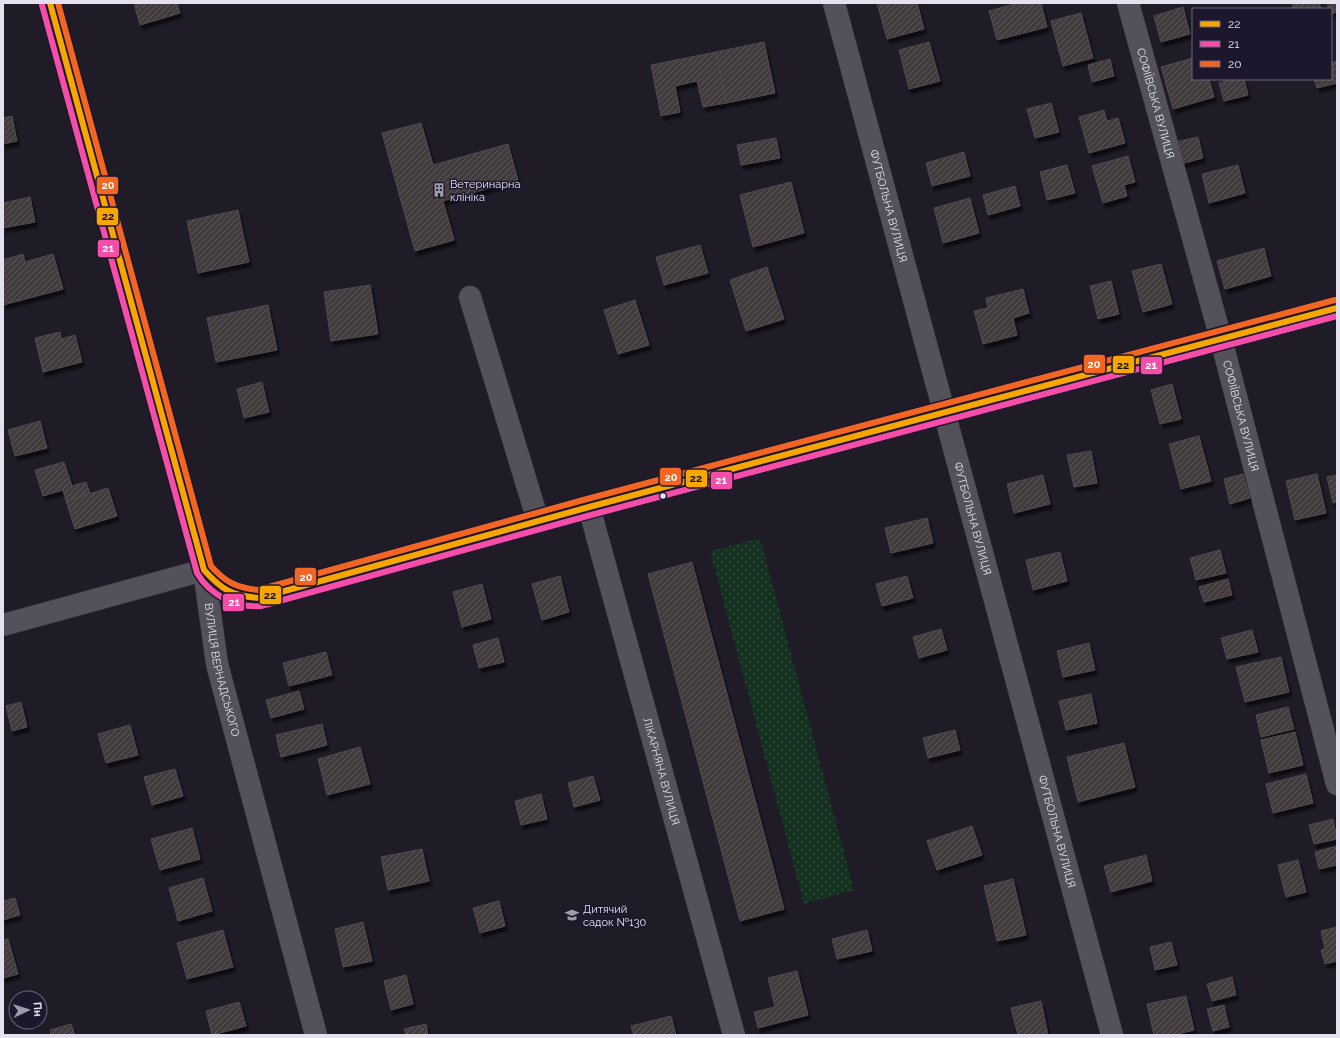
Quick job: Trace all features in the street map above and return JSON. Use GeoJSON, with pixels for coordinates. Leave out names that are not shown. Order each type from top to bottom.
{"type":"FeatureCollection","features":[{"type":"Feature","properties":{"kind":"street","name":"ВУЛИЦЯ ВЕРНАДСЬКОГО"},"geometry":{"type":"LineString","coordinates":[[50,3],[204,570],[217,664],[316,1035]]}},
{"type":"Feature","properties":{"kind":"street","name":"ФУТБОЛЬНА ВУЛИЦЯ"},"geometry":{"type":"LineString","coordinates":[[834,3],[946,413],[1112,1035]]}},
{"type":"Feature","properties":{"kind":"street","name":"СОФІЇВСЬКА ВУЛИЦЯ"},"geometry":{"type":"LineString","coordinates":[[1128,3],[1221,339],[1337,784]]}},
{"type":"Feature","properties":{"kind":"street"},"geometry":{"type":"LineString","coordinates":[[470,297],[538,521]]}},
{"type":"Feature","properties":{"kind":"street"},"geometry":{"type":"LineString","coordinates":[[3,624],[204,570],[219,588],[239,597],[259,598],[589,507],[1337,308]]}},
{"type":"Feature","properties":{"kind":"street","name":"ЛІКАРНЯНА ВУЛИЦЯ"},"geometry":{"type":"LineString","coordinates":[[589,507],[734,1035]]}},
{"type":"Feature","properties":{"kind":"green space"},"geometry":{"type":"Polygon","coordinates":[[[760,538],[854,890],[804,904],[710,551],[760,538]]]}},
{"type":"Feature","properties":{"kind":"building"},"geometry":{"type":"Polygon","coordinates":[[[134,3],[177,3],[180,13],[140,25],[134,3]]]}},
{"type":"Feature","properties":{"kind":"building"},"geometry":{"type":"Polygon","coordinates":[[[877,3],[917,3],[924,29],[887,39],[877,3]]]}},
{"type":"Feature","properties":{"kind":"building"},"geometry":{"type":"Polygon","coordinates":[[[1018,3],[1041,3],[1047,27],[997,40],[989,11],[1018,3]]]}},
{"type":"Feature","properties":{"kind":"building"},"geometry":{"type":"Polygon","coordinates":[[[1292,3],[1319,3],[1321,8],[1293,8],[1292,3]]]}},
{"type":"Feature","properties":{"kind":"building"},"geometry":{"type":"Polygon","coordinates":[[[1327,3],[1337,3],[1337,12],[1332,14],[1332,8],[1329,8],[1327,3]]]}},
{"type":"Feature","properties":{"kind":"building"},"geometry":{"type":"Polygon","coordinates":[[[1183,7],[1190,34],[1161,42],[1154,16],[1183,7]]]}},
{"type":"Feature","properties":{"kind":"building"},"geometry":{"type":"Polygon","coordinates":[[[1081,13],[1093,58],[1063,66],[1051,21],[1081,13]]]}},
{"type":"Feature","properties":{"kind":"building"},"geometry":{"type":"Polygon","coordinates":[[[764,42],[775,93],[726,103],[716,52],[764,42]]]}},
{"type":"Feature","properties":{"kind":"building"},"geometry":{"type":"Polygon","coordinates":[[[929,42],[940,81],[909,89],[899,50],[929,42]]]}},
{"type":"Feature","properties":{"kind":"building"},"geometry":{"type":"Polygon","coordinates":[[[716,52],[726,103],[703,107],[697,81],[675,86],[680,112],[661,116],[651,65],[716,52]]]}},
{"type":"Feature","properties":{"kind":"building"},"geometry":{"type":"Polygon","coordinates":[[[1192,58],[1192,80],[1209,80],[1214,97],[1173,109],[1161,67],[1192,58]]]}},
{"type":"Feature","properties":{"kind":"building"},"geometry":{"type":"Polygon","coordinates":[[[1110,59],[1114,76],[1092,82],[1088,65],[1110,59]]]}},
{"type":"Feature","properties":{"kind":"building"},"geometry":{"type":"Polygon","coordinates":[[[1337,61],[1337,83],[1317,88],[1314,80],[1332,80],[1332,63],[1337,61]]]}},
{"type":"Feature","properties":{"kind":"building"},"geometry":{"type":"Polygon","coordinates":[[[1230,80],[1244,80],[1248,95],[1224,101],[1219,83],[1230,80]]]}},
{"type":"Feature","properties":{"kind":"building"},"geometry":{"type":"Polygon","coordinates":[[[1051,103],[1059,132],[1035,138],[1027,109],[1051,103]]]}},
{"type":"Feature","properties":{"kind":"building"},"geometry":{"type":"Polygon","coordinates":[[[1104,110],[1107,121],[1118,118],[1125,143],[1089,153],[1079,117],[1104,110]]]}},
{"type":"Feature","properties":{"kind":"building"},"geometry":{"type":"Polygon","coordinates":[[[12,116],[17,141],[3,144],[3,118],[12,116]]]}},
{"type":"Feature","properties":{"kind":"building","name":"Ветеринарна клініка"},"geometry":{"type":"Polygon","coordinates":[[[421,123],[433,165],[508,144],[518,180],[443,201],[454,240],[415,251],[382,133],[421,123]]]}},
{"type":"Feature","properties":{"kind":"building"},"geometry":{"type":"Polygon","coordinates":[[[1198,137],[1203,158],[1181,164],[1175,142],[1198,137]]]}},
{"type":"Feature","properties":{"kind":"building"},"geometry":{"type":"Polygon","coordinates":[[[776,138],[780,158],[741,165],[737,145],[776,138]]]}},
{"type":"Feature","properties":{"kind":"building"},"geometry":{"type":"Polygon","coordinates":[[[964,152],[970,176],[932,186],[926,163],[964,152]]]}},
{"type":"Feature","properties":{"kind":"building"},"geometry":{"type":"Polygon","coordinates":[[[1128,156],[1135,182],[1124,185],[1127,196],[1103,203],[1092,166],[1128,156]]]}},
{"type":"Feature","properties":{"kind":"building"},"geometry":{"type":"Polygon","coordinates":[[[1067,165],[1075,193],[1047,200],[1040,172],[1067,165]]]}},
{"type":"Feature","properties":{"kind":"building"},"geometry":{"type":"Polygon","coordinates":[[[1238,165],[1245,193],[1209,203],[1202,174],[1238,165]]]}},
{"type":"Feature","properties":{"kind":"building"},"geometry":{"type":"Polygon","coordinates":[[[791,182],[804,233],[753,247],[740,195],[791,182]]]}},
{"type":"Feature","properties":{"kind":"building"},"geometry":{"type":"Polygon","coordinates":[[[1015,186],[1020,206],[988,215],[983,195],[1015,186]]]}},
{"type":"Feature","properties":{"kind":"building"},"geometry":{"type":"Polygon","coordinates":[[[30,197],[35,222],[3,228],[3,203],[30,197]]]}},
{"type":"Feature","properties":{"kind":"building"},"geometry":{"type":"Polygon","coordinates":[[[970,198],[979,233],[943,243],[934,208],[970,198]]]}},
{"type":"Feature","properties":{"kind":"building"},"geometry":{"type":"Polygon","coordinates":[[[238,210],[249,262],[198,273],[187,221],[238,210]]]}},
{"type":"Feature","properties":{"kind":"building"},"geometry":{"type":"Polygon","coordinates":[[[700,245],[708,273],[664,285],[656,257],[700,245]]]}},
{"type":"Feature","properties":{"kind":"building"},"geometry":{"type":"Polygon","coordinates":[[[1264,248],[1271,276],[1225,289],[1217,261],[1264,248]]]}},
{"type":"Feature","properties":{"kind":"building"},"geometry":{"type":"Polygon","coordinates":[[[23,254],[25,262],[53,254],[63,289],[3,305],[3,268],[5,267],[3,260],[23,254]]]}},
{"type":"Feature","properties":{"kind":"building"},"geometry":{"type":"Polygon","coordinates":[[[1161,264],[1172,304],[1143,312],[1132,271],[1161,264]]]}},
{"type":"Feature","properties":{"kind":"building"},"geometry":{"type":"Polygon","coordinates":[[[767,267],[784,319],[746,331],[730,280],[767,267]]]}},
{"type":"Feature","properties":{"kind":"building"},"geometry":{"type":"Polygon","coordinates":[[[1111,281],[1119,314],[1098,319],[1090,286],[1111,281]]]}},
{"type":"Feature","properties":{"kind":"building"},"geometry":{"type":"Polygon","coordinates":[[[370,285],[378,334],[331,341],[324,292],[370,285]]]}},
{"type":"Feature","properties":{"kind":"building"},"geometry":{"type":"Polygon","coordinates":[[[1023,289],[1029,313],[1013,318],[1017,335],[983,344],[974,311],[988,308],[986,298],[1023,289]]]}},
{"type":"Feature","properties":{"kind":"building"},"geometry":{"type":"Polygon","coordinates":[[[635,300],[649,345],[618,354],[604,310],[635,300]]]}},
{"type":"Feature","properties":{"kind":"building"},"geometry":{"type":"Polygon","coordinates":[[[268,305],[277,350],[216,362],[207,318],[268,305]]]}},
{"type":"Feature","properties":{"kind":"building"},"geometry":{"type":"Polygon","coordinates":[[[60,332],[61,339],[75,335],[82,362],[43,372],[35,338],[60,332]]]}},
{"type":"Feature","properties":{"kind":"building"},"geometry":{"type":"Polygon","coordinates":[[[262,382],[269,412],[244,418],[237,389],[262,382]]]}},
{"type":"Feature","properties":{"kind":"building"},"geometry":{"type":"Polygon","coordinates":[[[1172,384],[1181,419],[1160,424],[1151,390],[1172,384]]]}},
{"type":"Feature","properties":{"kind":"building"},"geometry":{"type":"Polygon","coordinates":[[[40,421],[47,448],[15,456],[8,430],[40,421]]]}},
{"type":"Feature","properties":{"kind":"building"},"geometry":{"type":"Polygon","coordinates":[[[1199,436],[1211,481],[1181,489],[1169,444],[1199,436]]]}},
{"type":"Feature","properties":{"kind":"building"},"geometry":{"type":"Polygon","coordinates":[[[1091,451],[1097,483],[1074,487],[1067,455],[1091,451]]]}},
{"type":"Feature","properties":{"kind":"building"},"geometry":{"type":"Polygon","coordinates":[[[64,462],[72,486],[86,482],[90,493],[66,501],[63,490],[43,496],[35,470],[64,462]]]}},
{"type":"Feature","properties":{"kind":"building"},"geometry":{"type":"Polygon","coordinates":[[[1243,474],[1250,498],[1230,504],[1224,479],[1243,474]]]}},
{"type":"Feature","properties":{"kind":"building"},"geometry":{"type":"Polygon","coordinates":[[[1317,474],[1326,513],[1295,520],[1286,481],[1317,474]]]}},
{"type":"Feature","properties":{"kind":"building"},"geometry":{"type":"Polygon","coordinates":[[[1043,475],[1050,504],[1014,513],[1007,484],[1043,475]]]}},
{"type":"Feature","properties":{"kind":"building"},"geometry":{"type":"Polygon","coordinates":[[[1337,475],[1337,502],[1333,503],[1327,477],[1337,475]]]}},
{"type":"Feature","properties":{"kind":"building"},"geometry":{"type":"Polygon","coordinates":[[[108,488],[117,516],[75,529],[66,501],[108,488]]]}},
{"type":"Feature","properties":{"kind":"building"},"geometry":{"type":"Polygon","coordinates":[[[927,518],[933,543],[891,553],[885,528],[927,518]]]}},
{"type":"Feature","properties":{"kind":"building"},"geometry":{"type":"Polygon","coordinates":[[[1220,550],[1226,573],[1196,580],[1190,558],[1220,550]]]}},
{"type":"Feature","properties":{"kind":"building"},"geometry":{"type":"Polygon","coordinates":[[[1060,552],[1067,581],[1033,590],[1026,560],[1060,552]]]}},
{"type":"Feature","properties":{"kind":"building"},"geometry":{"type":"Polygon","coordinates":[[[692,562],[784,909],[740,921],[648,574],[692,562]]]}},
{"type":"Feature","properties":{"kind":"building"},"geometry":{"type":"Polygon","coordinates":[[[560,576],[569,612],[542,620],[532,584],[560,576]]]}},
{"type":"Feature","properties":{"kind":"building"},"geometry":{"type":"Polygon","coordinates":[[[907,576],[913,598],[882,606],[876,584],[907,576]]]}},
{"type":"Feature","properties":{"kind":"building"},"geometry":{"type":"Polygon","coordinates":[[[1228,579],[1232,595],[1204,602],[1199,587],[1228,579]]]}},
{"type":"Feature","properties":{"kind":"building"},"geometry":{"type":"Polygon","coordinates":[[[482,584],[491,619],[462,627],[453,592],[482,584]]]}},
{"type":"Feature","properties":{"kind":"building"},"geometry":{"type":"Polygon","coordinates":[[[941,629],[947,650],[919,658],[913,637],[941,629]]]}},
{"type":"Feature","properties":{"kind":"building"},"geometry":{"type":"Polygon","coordinates":[[[1252,630],[1258,652],[1227,659],[1221,638],[1252,630]]]}},
{"type":"Feature","properties":{"kind":"building"},"geometry":{"type":"Polygon","coordinates":[[[498,638],[504,662],[479,668],[473,645],[498,638]]]}},
{"type":"Feature","properties":{"kind":"building"},"geometry":{"type":"Polygon","coordinates":[[[1089,643],[1095,670],[1063,677],[1057,651],[1089,643]]]}},
{"type":"Feature","properties":{"kind":"building"},"geometry":{"type":"Polygon","coordinates":[[[326,652],[332,675],[289,686],[283,663],[326,652]]]}},
{"type":"Feature","properties":{"kind":"building"},"geometry":{"type":"Polygon","coordinates":[[[1281,657],[1289,692],[1245,702],[1236,667],[1281,657]]]}},
{"type":"Feature","properties":{"kind":"building"},"geometry":{"type":"Polygon","coordinates":[[[299,691],[304,709],[271,718],[266,700],[299,691]]]}},
{"type":"Feature","properties":{"kind":"building"},"geometry":{"type":"Polygon","coordinates":[[[1091,694],[1097,723],[1066,730],[1059,701],[1091,694]]]}},
{"type":"Feature","properties":{"kind":"building"},"geometry":{"type":"Polygon","coordinates":[[[21,702],[27,727],[12,731],[6,706],[21,702]]]}},
{"type":"Feature","properties":{"kind":"building"},"geometry":{"type":"Polygon","coordinates":[[[1288,707],[1294,729],[1261,737],[1256,715],[1288,707]]]}},
{"type":"Feature","properties":{"kind":"building"},"geometry":{"type":"Polygon","coordinates":[[[322,724],[327,745],[281,757],[276,735],[322,724]]]}},
{"type":"Feature","properties":{"kind":"building"},"geometry":{"type":"Polygon","coordinates":[[[130,725],[138,755],[106,763],[98,734],[130,725]]]}},
{"type":"Feature","properties":{"kind":"building"},"geometry":{"type":"Polygon","coordinates":[[[955,730],[960,750],[928,758],[923,738],[955,730]]]}},
{"type":"Feature","properties":{"kind":"building"},"geometry":{"type":"Polygon","coordinates":[[[1295,732],[1303,765],[1269,773],[1261,740],[1295,732]]]}},
{"type":"Feature","properties":{"kind":"building"},"geometry":{"type":"Polygon","coordinates":[[[1124,743],[1135,787],[1078,802],[1067,757],[1124,743]]]}},
{"type":"Feature","properties":{"kind":"building"},"geometry":{"type":"Polygon","coordinates":[[[360,747],[370,784],[327,795],[318,759],[360,747]]]}},
{"type":"Feature","properties":{"kind":"building"},"geometry":{"type":"Polygon","coordinates":[[[175,769],[183,796],[152,805],[144,777],[175,769]]]}},
{"type":"Feature","properties":{"kind":"building"},"geometry":{"type":"Polygon","coordinates":[[[1306,774],[1313,803],[1273,813],[1266,784],[1306,774]]]}},
{"type":"Feature","properties":{"kind":"building"},"geometry":{"type":"Polygon","coordinates":[[[593,776],[600,800],[574,807],[568,783],[593,776]]]}},
{"type":"Feature","properties":{"kind":"building"},"geometry":{"type":"Polygon","coordinates":[[[541,794],[547,819],[521,825],[515,801],[541,794]]]}},
{"type":"Feature","properties":{"kind":"building"},"geometry":{"type":"Polygon","coordinates":[[[1333,819],[1337,839],[1314,844],[1309,825],[1333,819]]]}},
{"type":"Feature","properties":{"kind":"building"},"geometry":{"type":"Polygon","coordinates":[[[972,826],[982,855],[937,870],[927,841],[972,826]]]}},
{"type":"Feature","properties":{"kind":"building"},"geometry":{"type":"Polygon","coordinates":[[[192,828],[200,859],[160,870],[151,839],[192,828]]]}},
{"type":"Feature","properties":{"kind":"building"},"geometry":{"type":"Polygon","coordinates":[[[1337,846],[1337,865],[1319,869],[1315,852],[1337,846]]]}},
{"type":"Feature","properties":{"kind":"building"},"geometry":{"type":"Polygon","coordinates":[[[422,849],[429,881],[388,890],[381,857],[422,849]]]}},
{"type":"Feature","properties":{"kind":"building"},"geometry":{"type":"Polygon","coordinates":[[[1146,855],[1152,881],[1111,892],[1104,866],[1146,855]]]}},
{"type":"Feature","properties":{"kind":"building"},"geometry":{"type":"Polygon","coordinates":[[[1298,860],[1306,892],[1286,897],[1278,865],[1298,860]]]}},
{"type":"Feature","properties":{"kind":"building"},"geometry":{"type":"Polygon","coordinates":[[[203,878],[212,911],[178,921],[169,888],[203,878]]]}},
{"type":"Feature","properties":{"kind":"building"},"geometry":{"type":"Polygon","coordinates":[[[1013,879],[1026,935],[997,941],[984,886],[1013,879]]]}},
{"type":"Feature","properties":{"kind":"building"},"geometry":{"type":"Polygon","coordinates":[[[15,898],[20,915],[3,920],[3,901],[15,898]]]}},
{"type":"Feature","properties":{"kind":"building"},"geometry":{"type":"Polygon","coordinates":[[[499,901],[505,926],[480,933],[473,908],[499,901]]]}},
{"type":"Feature","properties":{"kind":"building"},"geometry":{"type":"Polygon","coordinates":[[[363,922],[372,961],[343,967],[335,929],[363,922]]]}},
{"type":"Feature","properties":{"kind":"building"},"geometry":{"type":"Polygon","coordinates":[[[1337,927],[1337,961],[1325,964],[1321,950],[1325,949],[1321,931],[1337,927]]]}},
{"type":"Feature","properties":{"kind":"building"},"geometry":{"type":"Polygon","coordinates":[[[223,930],[233,967],[187,979],[177,943],[223,930]]]}},
{"type":"Feature","properties":{"kind":"building"},"geometry":{"type":"Polygon","coordinates":[[[867,930],[872,951],[837,959],[832,939],[867,930]]]}},
{"type":"Feature","properties":{"kind":"building"},"geometry":{"type":"Polygon","coordinates":[[[8,939],[18,974],[3,978],[3,940],[8,939]]]}},
{"type":"Feature","properties":{"kind":"building"},"geometry":{"type":"Polygon","coordinates":[[[1171,942],[1177,965],[1155,970],[1150,947],[1171,942]]]}},
{"type":"Feature","properties":{"kind":"building"},"geometry":{"type":"Polygon","coordinates":[[[797,971],[808,1015],[758,1028],[754,1012],[775,1007],[768,978],[797,971]]]}},
{"type":"Feature","properties":{"kind":"building"},"geometry":{"type":"Polygon","coordinates":[[[406,975],[413,1004],[391,1010],[384,981],[406,975]]]}},
{"type":"Feature","properties":{"kind":"building"},"geometry":{"type":"Polygon","coordinates":[[[1232,977],[1236,995],[1212,1001],[1207,984],[1232,977]]]}},
{"type":"Feature","properties":{"kind":"building"},"geometry":{"type":"Polygon","coordinates":[[[1186,996],[1194,1030],[1173,1035],[1154,1035],[1147,1004],[1186,996]]]}},
{"type":"Feature","properties":{"kind":"building"},"geometry":{"type":"Polygon","coordinates":[[[1041,1001],[1048,1035],[1018,1035],[1011,1008],[1041,1001]]]}},
{"type":"Feature","properties":{"kind":"building"},"geometry":{"type":"Polygon","coordinates":[[[239,1002],[246,1026],[212,1035],[206,1011],[239,1002]]]}},
{"type":"Feature","properties":{"kind":"building"},"geometry":{"type":"Polygon","coordinates":[[[1224,1005],[1229,1027],[1213,1031],[1207,1009],[1224,1005]]]}},
{"type":"Feature","properties":{"kind":"building"},"geometry":{"type":"Polygon","coordinates":[[[671,1016],[676,1035],[634,1035],[631,1026],[671,1016]]]}},
{"type":"Feature","properties":{"kind":"building"},"geometry":{"type":"Polygon","coordinates":[[[71,1024],[75,1035],[51,1035],[50,1030],[71,1024]]]}},
{"type":"Feature","properties":{"kind":"building"},"geometry":{"type":"Polygon","coordinates":[[[426,1024],[428,1035],[406,1035],[404,1029],[426,1024]]]}},
{"type":"Feature","properties":{"kind":"transit line","name":"22"},"geometry":{"type":"LineString","coordinates":[[50,3],[204,570],[216,583],[228,591],[242,596],[259,598],[589,507],[1337,308]]}},
{"type":"Feature","properties":{"kind":"transit line","name":"20"},"geometry":{"type":"LineString","coordinates":[[58,3],[211,566],[226,580],[244,588],[258,590],[587,499],[1335,300]]}},
{"type":"Feature","properties":{"kind":"transit line","name":"21"},"geometry":{"type":"LineString","coordinates":[[42,5],[197,573],[202,581],[216,594],[242,605],[261,606],[591,515],[1337,316]]}},
{"type":"Feature","properties":{"kind":"place","name":"Ветеринарна клініка"},"geometry":{"type":"Point","coordinates":[439,190]}},
{"type":"Feature","properties":{"kind":"place","name":"Дитячий садок №130"},"geometry":{"type":"Point","coordinates":[572,915]}}]}
